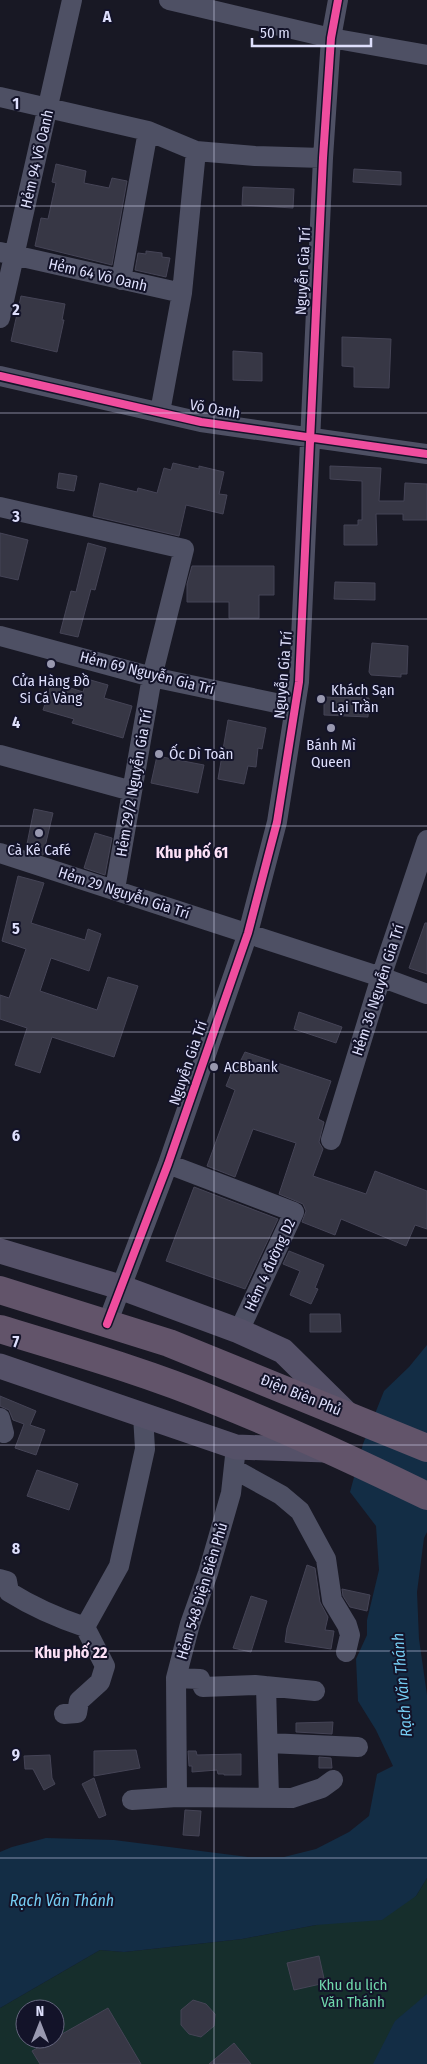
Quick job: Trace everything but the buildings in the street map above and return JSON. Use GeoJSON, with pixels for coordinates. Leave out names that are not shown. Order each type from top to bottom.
{"type":"FeatureCollection","features":[{"type":"Feature","properties":{"kind":"highway","name":"Điện Biên Phủ"},"geometry":{"type":"LineString","coordinates":[[0,1290],[169,1343],[348,1414]]}},
{"type":"Feature","properties":{"kind":"highway"},"geometry":{"type":"LineString","coordinates":[[0,1329],[73,1351],[214,1400],[333,1451],[427,1496]]}},
{"type":"Feature","properties":{"kind":"highway"},"geometry":{"type":"LineString","coordinates":[[348,1414],[427,1448]]}},
{"type":"Feature","properties":{"kind":"main road","name":"Điện Biên Phủ"},"geometry":{"type":"LineString","coordinates":[[0,1251],[120,1287],[239,1331],[283,1351],[348,1414]]}},
{"type":"Feature","properties":{"kind":"main road"},"geometry":{"type":"LineString","coordinates":[[0,1366],[143,1415],[235,1458],[333,1451]]}},
{"type":"Feature","properties":{"kind":"street","name":"Hẻm 94 Võ Oanh"},"geometry":{"type":"LineString","coordinates":[[0,318],[7,254],[49,107],[72,0]]}},
{"type":"Feature","properties":{"kind":"street"},"geometry":{"type":"LineString","coordinates":[[169,0],[331,38],[427,55]]}},
{"type":"Feature","properties":{"kind":"street","name":"Nguyễn Gia Trí"},"geometry":{"type":"LineString","coordinates":[[107,1324],[168,1164],[248,933],[277,822],[299,682],[323,158],[331,38],[338,0]]}},
{"type":"Feature","properties":{"kind":"street"},"geometry":{"type":"LineString","coordinates":[[0,97],[148,131],[196,151],[255,156],[323,158]]}},
{"type":"Feature","properties":{"kind":"street"},"geometry":{"type":"LineString","coordinates":[[121,280],[148,131]]}},
{"type":"Feature","properties":{"kind":"street"},"geometry":{"type":"LineString","coordinates":[[160,412],[182,293],[196,151]]}},
{"type":"Feature","properties":{"kind":"street","name":"Hẻm 64 Võ Oanh"},"geometry":{"type":"LineString","coordinates":[[7,254],[182,293]]}},
{"type":"Feature","properties":{"kind":"street","name":"Võ Oanh"},"geometry":{"type":"LineString","coordinates":[[0,376],[201,422],[427,454]]}},
{"type":"Feature","properties":{"kind":"street","name":"Hẻm 29/2 Nguyễn Gia Trí"},"geometry":{"type":"LineString","coordinates":[[0,507],[184,549],[152,677],[115,889]]}},
{"type":"Feature","properties":{"kind":"street","name":"Hẻm 69 Nguyễn Gia Trí"},"geometry":{"type":"LineString","coordinates":[[0,636],[152,677],[295,707]]}},
{"type":"Feature","properties":{"kind":"street"},"geometry":{"type":"LineString","coordinates":[[0,754],[132,791]]}},
{"type":"Feature","properties":{"kind":"street","name":"Hẻm 36 Nguyễn Gia Trí"},"geometry":{"type":"LineString","coordinates":[[331,1140],[381,976],[427,840]]}},
{"type":"Feature","properties":{"kind":"street","name":"Hẻm 29 Nguyễn Gia Trí"},"geometry":{"type":"LineString","coordinates":[[0,853],[381,976],[427,994]]}},
{"type":"Feature","properties":{"kind":"street","name":"Hẻm 4 đường D2"},"geometry":{"type":"LineString","coordinates":[[168,1164],[294,1212],[239,1331]]}},
{"type":"Feature","properties":{"kind":"street"},"geometry":{"type":"LineString","coordinates":[[84,1628],[119,1566],[146,1449],[143,1415]]}},
{"type":"Feature","properties":{"kind":"street"},"geometry":{"type":"LineString","coordinates":[[235,1458],[300,1510],[326,1559],[332,1600],[347,1625],[350,1634],[346,1652]]}},
{"type":"Feature","properties":{"kind":"street","name":"Hẻm 548 Điện Biên Phủ"},"geometry":{"type":"LineString","coordinates":[[177,1797],[176,1678],[190,1624],[208,1573],[231,1493],[235,1458]]}},
{"type":"Feature","properties":{"kind":"street"},"geometry":{"type":"LineString","coordinates":[[0,1579],[7,1581],[9,1592],[18,1598],[84,1628],[105,1666],[100,1682],[78,1702],[77,1713],[64,1714]]}},
{"type":"Feature","properties":{"kind":"street"},"geometry":{"type":"LineString","coordinates":[[176,1678],[200,1679],[203,1687],[266,1686],[315,1691]]}},
{"type":"Feature","properties":{"kind":"street"},"geometry":{"type":"LineString","coordinates":[[266,1686],[269,1798]]}},
{"type":"Feature","properties":{"kind":"street"},"geometry":{"type":"LineString","coordinates":[[268,1743],[358,1746]]}},
{"type":"Feature","properties":{"kind":"street"},"geometry":{"type":"LineString","coordinates":[[132,1800],[177,1797],[292,1798],[322,1788],[334,1780]]}},
{"type":"Feature","properties":{"kind":"green space","name":"Khu du lịch Văn Thánh"},"geometry":{"type":"Polygon","coordinates":[[[427,1878],[427,2064],[0,2064],[0,2008],[15,1999],[15,2049],[65,2049],[65,1999],[16,1999],[100,1950],[124,1952],[242,1939],[316,1925],[416,1896],[427,1878]]]}},
{"type":"Feature","properties":{"kind":"water","name":"Rạch Văn Thánh"},"geometry":{"type":"Polygon","coordinates":[[[427,1345],[427,1532],[424,1538],[417,1592],[419,1639],[427,1695],[427,1878],[416,1896],[382,1920],[316,1925],[242,1939],[124,1952],[100,1950],[0,2008],[0,1852],[46,1838],[114,1840],[248,1857],[284,1857],[316,1849],[349,1832],[369,1816],[377,1774],[393,1766],[376,1730],[358,1701],[356,1659],[367,1635],[367,1620],[379,1570],[376,1526],[350,1492],[363,1444],[384,1391],[409,1367],[427,1345]]]}},
{"type":"Feature","properties":{"kind":"water"},"geometry":{"type":"Polygon","coordinates":[[[427,1994],[427,2064],[373,2064],[395,2021],[427,1994]]]}},
{"type":"Feature","properties":{"kind":"cycle path"},"geometry":{"type":"LineString","coordinates":[[107,1324],[168,1164],[248,933],[277,822],[299,682],[323,158],[331,38],[338,0]]}},
{"type":"Feature","properties":{"kind":"cycle path"},"geometry":{"type":"LineString","coordinates":[[0,376],[201,422],[427,454]]}},
{"type":"Feature","properties":{"kind":"place","name":"Cửa Hàng Đồ Si Cá Vàng"},"geometry":{"type":"Point","coordinates":[51,664]}},
{"type":"Feature","properties":{"kind":"place","name":"Khách Sạn Lại Trần"},"geometry":{"type":"Point","coordinates":[321,699]}},
{"type":"Feature","properties":{"kind":"place","name":"Bánh Mì Queen"},"geometry":{"type":"Point","coordinates":[331,728]}},
{"type":"Feature","properties":{"kind":"place","name":"Ốc Dì Toàn"},"geometry":{"type":"Point","coordinates":[159,754]}},
{"type":"Feature","properties":{"kind":"place","name":"Cà Kê Café"},"geometry":{"type":"Point","coordinates":[39,833]}},
{"type":"Feature","properties":{"kind":"place","name":"ACBbank"},"geometry":{"type":"Point","coordinates":[214,1067]}},
{"type":"Feature","properties":{"kind":"district","name":"Khu phố 61"},"geometry":{"type":"Point","coordinates":[192,852]}},
{"type":"Feature","properties":{"kind":"district","name":"Khu phố 22"},"geometry":{"type":"Point","coordinates":[71,1652]}}]}
